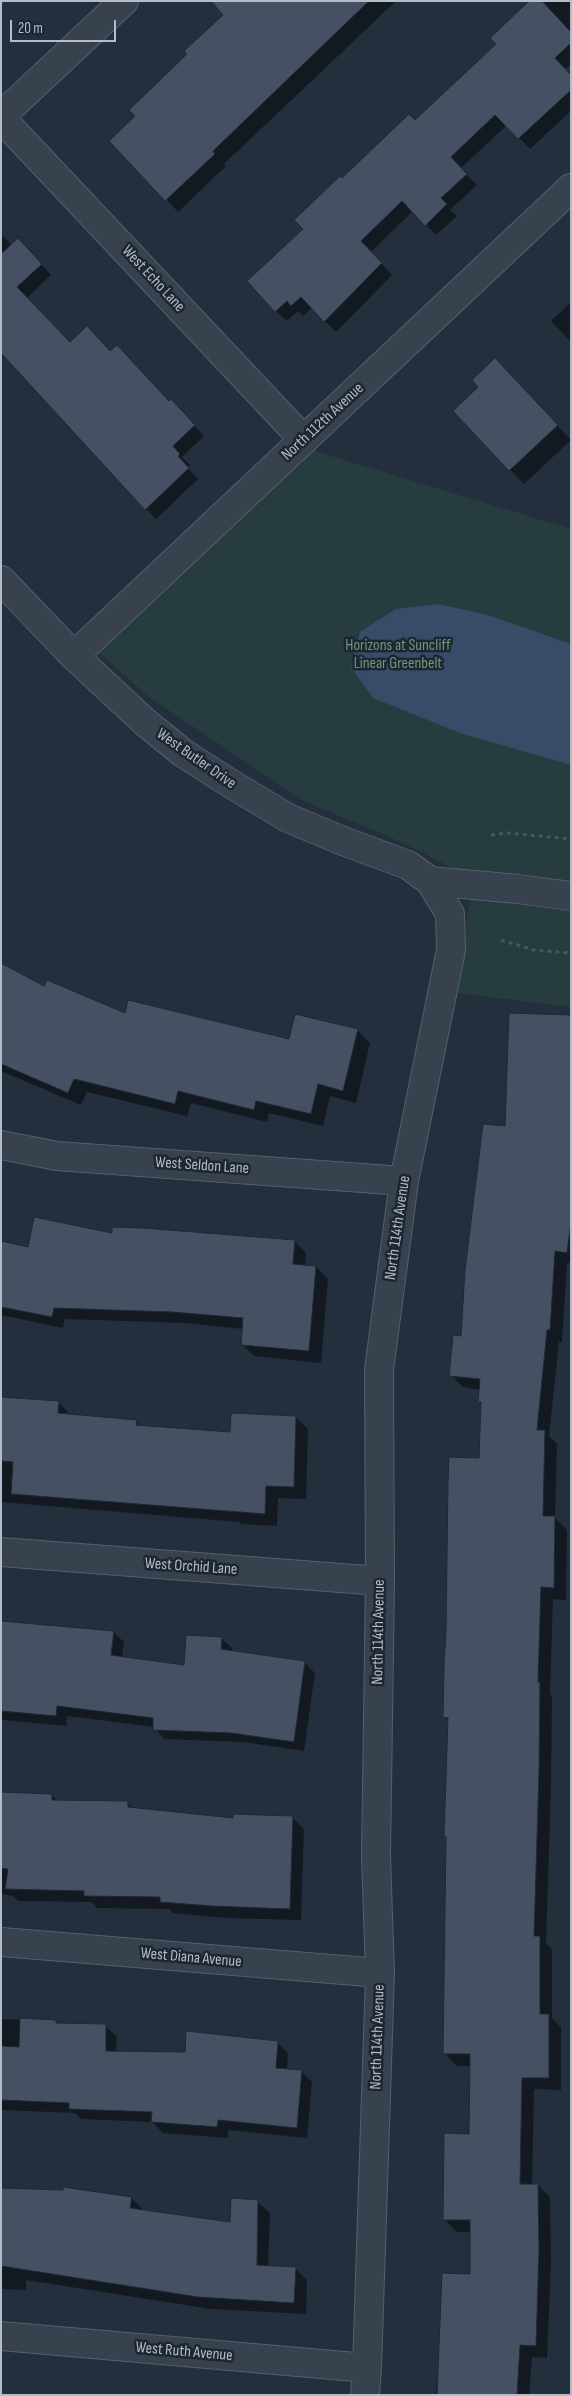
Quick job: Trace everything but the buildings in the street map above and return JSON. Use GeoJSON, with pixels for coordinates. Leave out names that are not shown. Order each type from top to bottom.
{"type":"FeatureCollection","features":[{"type":"Feature","properties":{"kind":"street"},"geometry":{"type":"LineString","coordinates":[[1,117],[124,1]]}},
{"type":"Feature","properties":{"kind":"street","name":"West Echo Lane"},"geometry":{"type":"LineString","coordinates":[[1,117],[304,440]]}},
{"type":"Feature","properties":{"kind":"street","name":"North 112th Avenue"},"geometry":{"type":"LineString","coordinates":[[74,656],[571,188]]}},
{"type":"Feature","properties":{"kind":"street","name":"West Butler Drive"},"geometry":{"type":"LineString","coordinates":[[1,580],[74,656],[146,723],[183,753],[288,818],[408,865],[430,881]]}},
{"type":"Feature","properties":{"kind":"street"},"geometry":{"type":"LineString","coordinates":[[430,881],[571,896]]}},
{"type":"Feature","properties":{"kind":"street","name":"North 114th Avenue"},"geometry":{"type":"LineString","coordinates":[[365,2395],[368,2368],[380,1973],[376,1856],[380,1582],[379,1370],[404,1181],[451,950],[450,914],[430,881]]}},
{"type":"Feature","properties":{"kind":"street","name":"West Seldon Lane"},"geometry":{"type":"LineString","coordinates":[[1,1145],[56,1156],[404,1181]]}},
{"type":"Feature","properties":{"kind":"street","name":"West Orchid Lane"},"geometry":{"type":"LineString","coordinates":[[1,1552],[380,1582]]}},
{"type":"Feature","properties":{"kind":"street","name":"West Diana Avenue"},"geometry":{"type":"LineString","coordinates":[[1,1942],[380,1973]]}},
{"type":"Feature","properties":{"kind":"street","name":"West Ruth Avenue"},"geometry":{"type":"LineString","coordinates":[[1,2336],[368,2368]]}},
{"type":"Feature","properties":{"kind":"path"},"geometry":{"type":"LineString","coordinates":[[491,835],[508,834],[571,839]]}},
{"type":"Feature","properties":{"kind":"path"},"geometry":{"type":"LineString","coordinates":[[501,940],[534,950],[571,953]]}},
{"type":"Feature","properties":{"kind":"green space","name":"Horizons at Suncliff Linear Greenbelt"},"geometry":{"type":"Polygon","coordinates":[[[311,450],[571,529],[571,1007],[457,993],[470,901],[447,865],[401,842],[306,802],[149,697],[98,652],[311,450]]]}},
{"type":"Feature","properties":{"kind":"water"},"geometry":{"type":"Polygon","coordinates":[[[438,604],[488,615],[571,644],[571,765],[460,733],[373,698],[351,667],[360,632],[396,609],[438,604]]]}}]}
